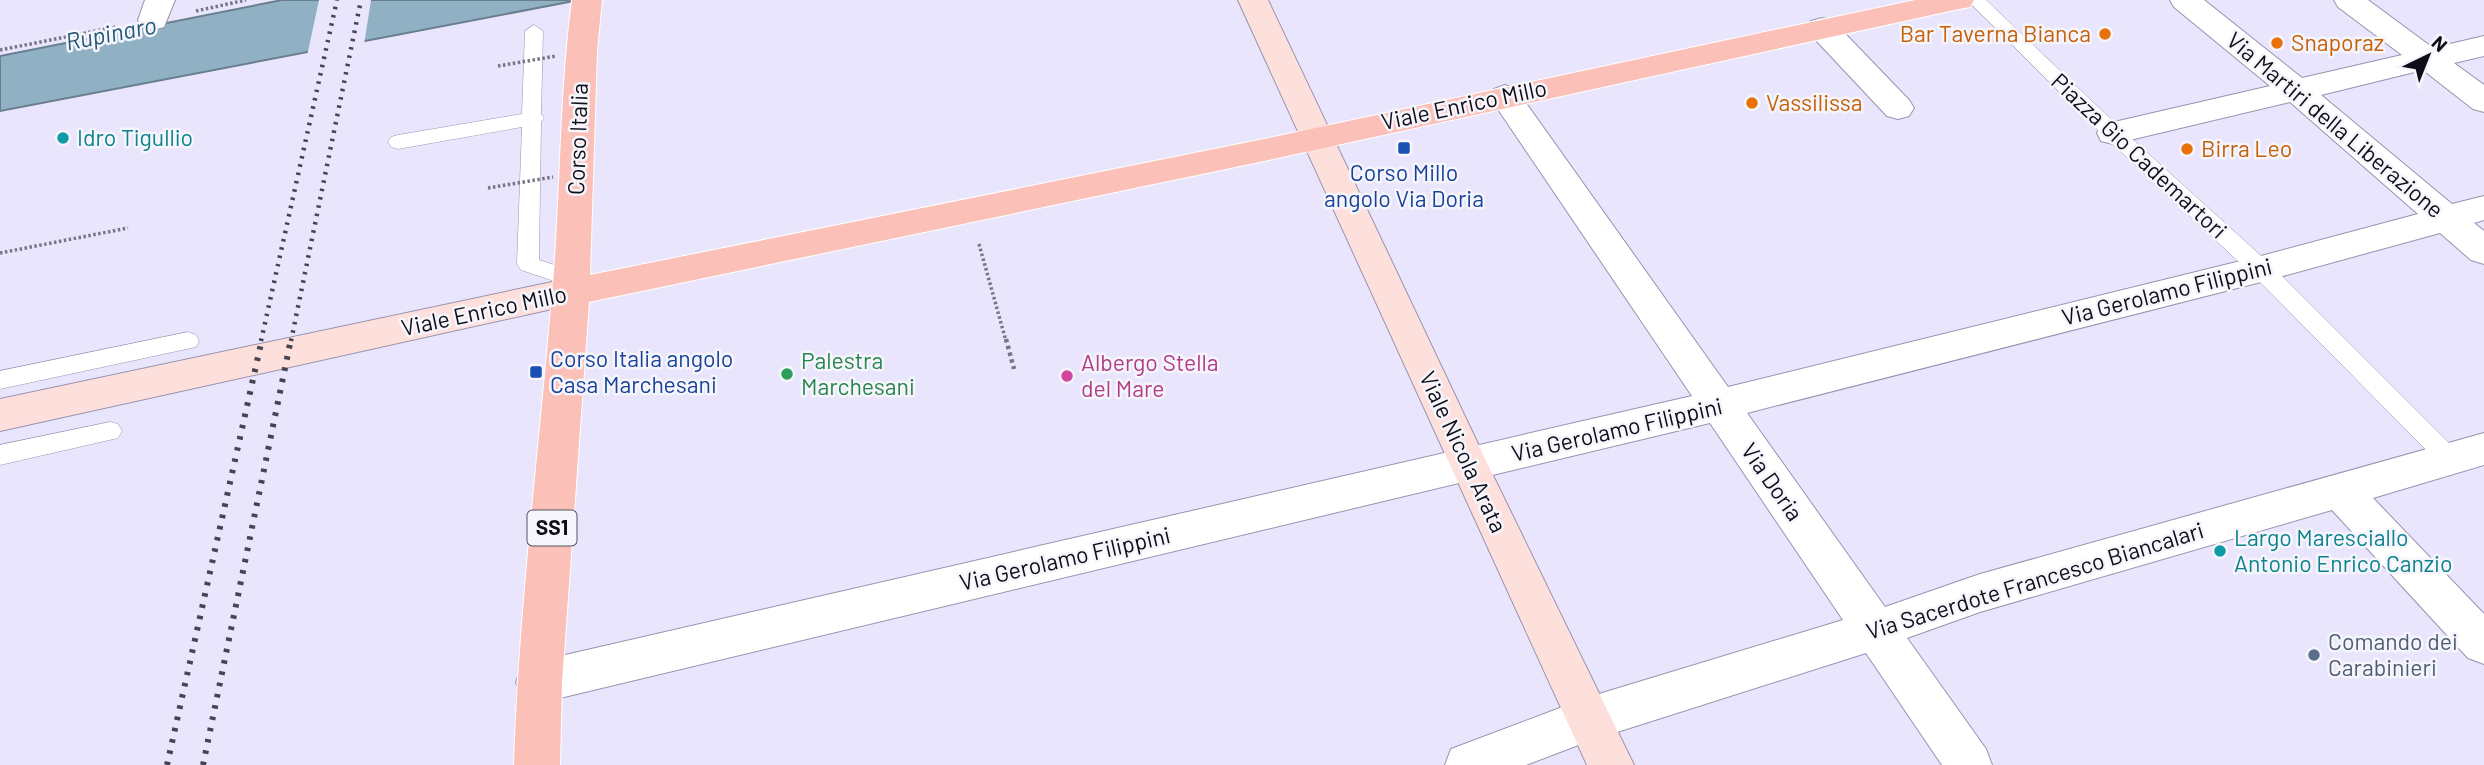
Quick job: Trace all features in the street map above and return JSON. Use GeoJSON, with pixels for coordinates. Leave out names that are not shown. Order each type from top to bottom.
{"type":"FeatureCollection","features":[{"type":"Feature","properties":{"kind":"main road","name":"Viale Nicola Arata"},"geometry":{"type":"LineString","coordinates":[[1253,0],[1468,465],[1611,765]]}},
{"type":"Feature","properties":{"kind":"main road","name":"Viale Enrico Millo"},"geometry":{"type":"LineString","coordinates":[[0,415],[572,285],[969,209],[1959,0]]}},
{"type":"Feature","properties":{"kind":"main road","name":"Corso Italia"},"geometry":{"type":"LineString","coordinates":[[572,285],[581,51],[587,1]]}},
{"type":"Feature","properties":{"kind":"main road","name":"SS1"},"geometry":{"type":"LineString","coordinates":[[537,765],[539,682],[572,285]]}},
{"type":"Feature","properties":{"kind":"street","name":"Via Martiri della Liberazione"},"geometry":{"type":"LineString","coordinates":[[2185,0],[2297,91],[2484,251]]}},
{"type":"Feature","properties":{"kind":"street"},"geometry":{"type":"LineString","coordinates":[[2349,0],[2484,101]]}},
{"type":"Feature","properties":{"kind":"street"},"geometry":{"type":"LineString","coordinates":[[1822,28],[1898,108]]}},
{"type":"Feature","properties":{"kind":"street"},"geometry":{"type":"LineString","coordinates":[[2113,133],[2484,46]]}},
{"type":"Feature","properties":{"kind":"street","name":"Via Doria"},"geometry":{"type":"LineString","coordinates":[[1504,96],[1969,765]]}},
{"type":"Feature","properties":{"kind":"street","name":"Via Gerolamo Filippini"},"geometry":{"type":"LineString","coordinates":[[539,682],[1719,405],[2261,269],[2484,208]]}},
{"type":"Feature","properties":{"kind":"street","name":"Via Sacerdote Francesco Biancalari"},"geometry":{"type":"LineString","coordinates":[[1468,765],[1589,719],[1875,630],[1980,593],[2467,454]]}},
{"type":"Feature","properties":{"kind":"street"},"geometry":{"type":"LineString","coordinates":[[2339,490],[2484,644]]}},
{"type":"Feature","properties":{"kind":"lane","name":"Piazza Gio Cademartori"},"geometry":{"type":"LineString","coordinates":[[1976,0],[2113,133],[2467,454]]}},
{"type":"Feature","properties":{"kind":"lane","name":"Corso Italia"},"geometry":{"type":"LineString","coordinates":[[534,31],[534,118],[528,264],[572,285]]}},
{"type":"Feature","properties":{"kind":"lane","name":"Corso Italia"},"geometry":{"type":"LineString","coordinates":[[398,142],[534,118]]}},
{"type":"Feature","properties":{"kind":"lane"},"geometry":{"type":"LineString","coordinates":[[0,380],[188,341]]}},
{"type":"Feature","properties":{"kind":"lane"},"geometry":{"type":"LineString","coordinates":[[0,455],[110,431]]}},
{"type":"Feature","properties":{"kind":"path"},"geometry":{"type":"LineString","coordinates":[[498,66],[556,56]]}},
{"type":"Feature","properties":{"kind":"path"},"geometry":{"type":"LineString","coordinates":[[488,188],[553,177]]}},
{"type":"Feature","properties":{"kind":"path"},"geometry":{"type":"LineString","coordinates":[[969,209],[1014,369]]}},
{"type":"Feature","properties":{"kind":"path"},"geometry":{"type":"LineString","coordinates":[[0,253],[128,228]]}},
{"type":"Feature","properties":{"kind":"water","name":"Rupinaro"},"geometry":{"type":"Polygon","coordinates":[[[282,0],[579,0],[0,111],[0,56],[282,0]]]}},
{"type":"Feature","properties":{"kind":"pier"},"geometry":{"type":"Polygon","coordinates":[[[319,0],[371,0],[364,45],[307,56],[319,0]]]}},
{"type":"Feature","properties":{"kind":"railway"},"geometry":{"type":"LineString","coordinates":[[261,341],[337,0]]}},
{"type":"Feature","properties":{"kind":"railway"},"geometry":{"type":"LineString","coordinates":[[291,341],[361,0]]}},
{"type":"Feature","properties":{"kind":"railway"},"geometry":{"type":"LineString","coordinates":[[167,765],[262,339]]}},
{"type":"Feature","properties":{"kind":"railway"},"geometry":{"type":"LineString","coordinates":[[203,765],[291,339]]}},
{"type":"Feature","properties":{"kind":"place","name":"Bar Taverna Bianca"},"geometry":{"type":"Point","coordinates":[2105,34]}},
{"type":"Feature","properties":{"kind":"place","name":"Snaporaz"},"geometry":{"type":"Point","coordinates":[2277,43]}},
{"type":"Feature","properties":{"kind":"place","name":"Vassilissa"},"geometry":{"type":"Point","coordinates":[1752,103]}},
{"type":"Feature","properties":{"kind":"place","name":"Idro Tigullio"},"geometry":{"type":"Point","coordinates":[63,138]}},
{"type":"Feature","properties":{"kind":"place","name":"Corso Millo angolo Via Doria"},"geometry":{"type":"Point","coordinates":[1404,148]}},
{"type":"Feature","properties":{"kind":"place","name":"Birra Leo"},"geometry":{"type":"Point","coordinates":[2187,149]}},
{"type":"Feature","properties":{"kind":"place","name":"Corso Italia angolo Casa Marchesani"},"geometry":{"type":"Point","coordinates":[536,372]}},
{"type":"Feature","properties":{"kind":"place","name":"Palestra Marchesani"},"geometry":{"type":"Point","coordinates":[787,374]}},
{"type":"Feature","properties":{"kind":"place","name":"Albergo Stella del Mare"},"geometry":{"type":"Point","coordinates":[1067,376]}},
{"type":"Feature","properties":{"kind":"place","name":"Largo Maresciallo Antonio Enrico Canzio"},"geometry":{"type":"Point","coordinates":[2220,551]}},
{"type":"Feature","properties":{"kind":"place","name":"Comando dei Carabinieri"},"geometry":{"type":"Point","coordinates":[2314,655]}}]}
